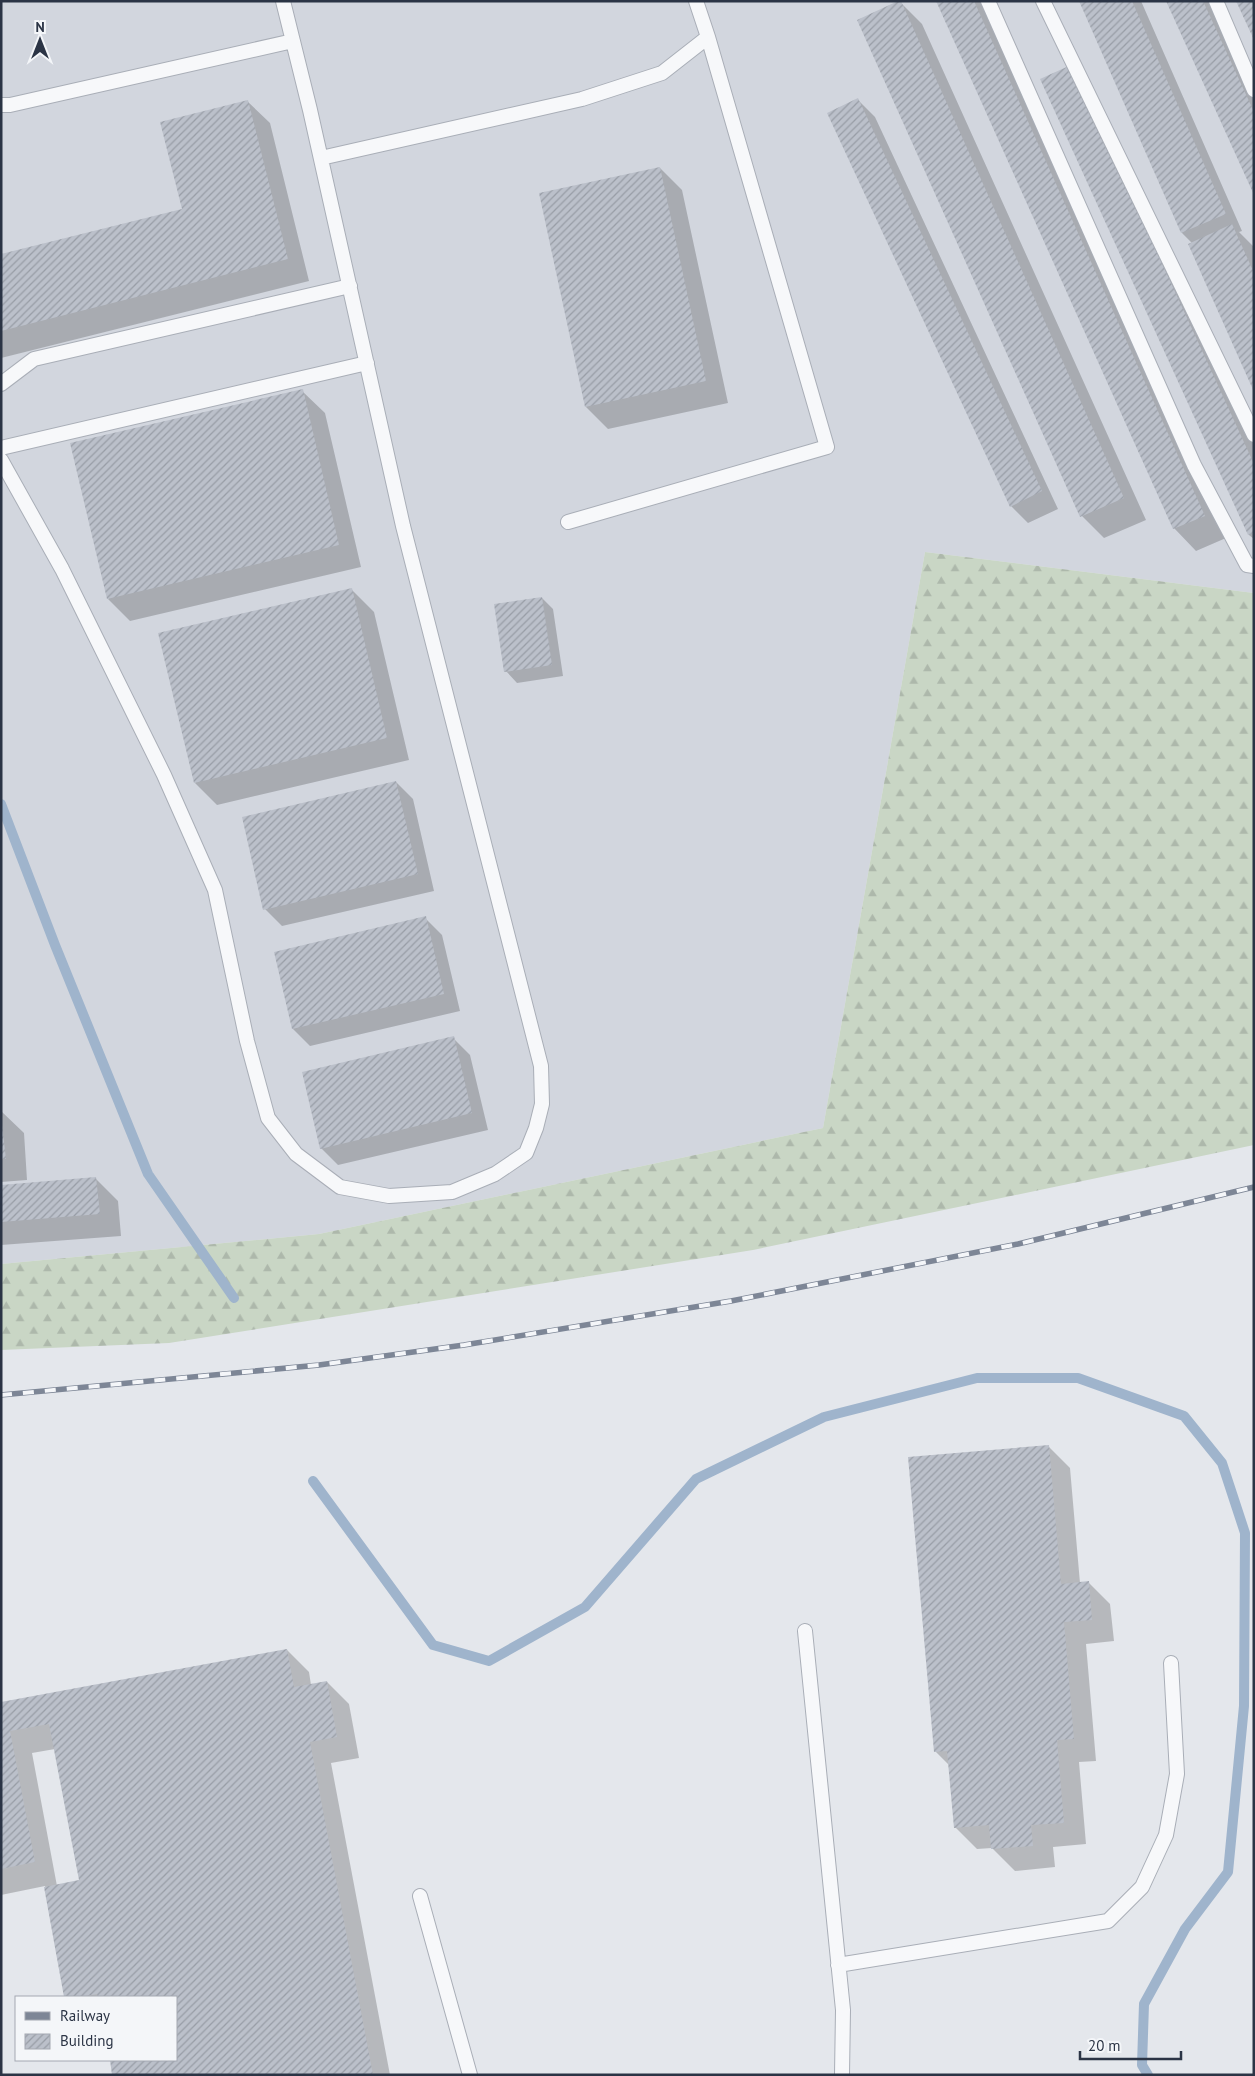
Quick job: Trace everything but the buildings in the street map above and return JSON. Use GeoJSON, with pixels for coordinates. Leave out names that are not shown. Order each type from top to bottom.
{"type":"FeatureCollection","features":[{"type":"Feature","properties":{"kind":"lane"},"geometry":{"type":"LineString","coordinates":[[1,460],[62,569],[164,775],[215,890],[247,1041],[268,1118],[296,1154],[340,1187],[389,1196],[452,1192],[495,1174],[526,1153],[536,1128],[542,1104],[541,1066],[403,526],[321,158],[282,1]]}},
{"type":"Feature","properties":{"kind":"lane"},"geometry":{"type":"LineString","coordinates":[[568,522],[827,446],[696,1]]}},
{"type":"Feature","properties":{"kind":"lane"},"geometry":{"type":"LineString","coordinates":[[988,1],[1194,464],[1247,565],[1254,566]]}},
{"type":"Feature","properties":{"kind":"lane"},"geometry":{"type":"LineString","coordinates":[[1043,1],[1254,435]]}},
{"type":"Feature","properties":{"kind":"lane"},"geometry":{"type":"LineString","coordinates":[[1216,1],[1254,90]]}},
{"type":"Feature","properties":{"kind":"lane"},"geometry":{"type":"LineString","coordinates":[[321,158],[582,99],[662,73],[708,37]]}},
{"type":"Feature","properties":{"kind":"lane"},"geometry":{"type":"LineString","coordinates":[[1,105],[10,105],[293,41]]}},
{"type":"Feature","properties":{"kind":"lane"},"geometry":{"type":"LineString","coordinates":[[1,384],[34,359],[350,286]]}},
{"type":"Feature","properties":{"kind":"lane"},"geometry":{"type":"LineString","coordinates":[[1,448],[367,363]]}},
{"type":"Feature","properties":{"kind":"lane"},"geometry":{"type":"LineString","coordinates":[[805,1631],[843,2010],[842,2075]]}},
{"type":"Feature","properties":{"kind":"lane"},"geometry":{"type":"LineString","coordinates":[[838,1965],[1108,1921],[1142,1887],[1166,1836],[1177,1774],[1171,1663]]}},
{"type":"Feature","properties":{"kind":"lane"},"geometry":{"type":"LineString","coordinates":[[420,1896],[470,2075]]}},
{"type":"Feature","properties":{"kind":"shaded area"},"geometry":{"type":"Polygon","coordinates":[[[1,1],[1254,1],[1254,593],[925,552],[823,1128],[319,1234],[1,1264],[1,1]]]}},
{"type":"Feature","properties":{"kind":"green space"},"geometry":{"type":"Polygon","coordinates":[[[925,552],[1254,593],[1254,1145],[753,1250],[169,1343],[1,1350],[1,1264],[319,1234],[823,1128],[925,552]]]}},
{"type":"Feature","properties":{"kind":"waterway"},"geometry":{"type":"LineString","coordinates":[[1,804],[55,945],[148,1174],[234,1298]]}},
{"type":"Feature","properties":{"kind":"waterway"},"geometry":{"type":"LineString","coordinates":[[313,1481],[433,1645],[489,1661],[585,1607],[696,1479],[824,1417],[977,1378],[1078,1378],[1184,1416],[1222,1463],[1245,1533],[1244,1706],[1228,1872],[1185,1929],[1144,2004],[1142,2065],[1148,2075]]}},
{"type":"Feature","properties":{"kind":"railway"},"geometry":{"type":"LineString","coordinates":[[1,1395],[319,1365],[464,1345],[731,1301],[1018,1244],[1254,1187]]}}]}
